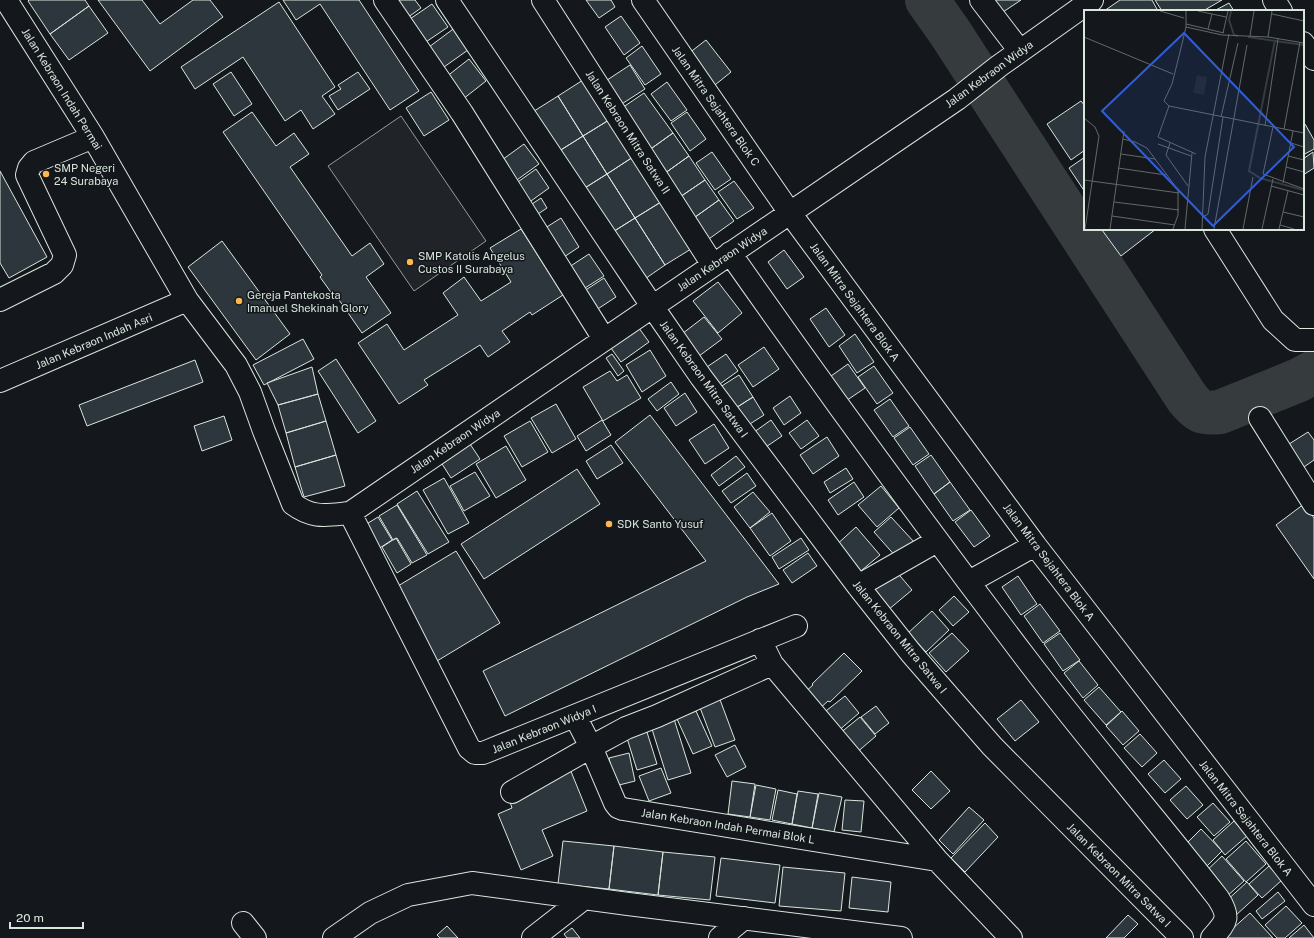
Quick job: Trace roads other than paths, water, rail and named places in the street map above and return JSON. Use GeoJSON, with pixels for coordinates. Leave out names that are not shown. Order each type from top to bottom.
{"type":"FeatureCollection","features":[{"type":"Feature","properties":{"kind":"street","name":"Jalan Kebraon Indah Permai"},"geometry":{"type":"LineString","coordinates":[[6,0],[93,137],[188,300],[236,365],[250,392],[293,504],[303,512],[323,516],[350,513]]}},
{"type":"Feature","properties":{"kind":"street"},"geometry":{"type":"LineString","coordinates":[[385,0],[462,113],[604,339]]}},
{"type":"Feature","properties":{"kind":"street","name":"Jalan Kebraon Mitra Satwa I"},"geometry":{"type":"LineString","coordinates":[[447,0],[652,306],[706,383],[858,586],[916,659],[992,746],[1182,938]]}},
{"type":"Feature","properties":{"kind":"street","name":"Jalan Kebraon Mitra Satwa II"},"geometry":{"type":"LineString","coordinates":[[543,0],[722,259],[841,410],[1025,658],[1108,762],[1174,841],[1218,898],[1224,908],[1227,918],[1212,938]]}},
{"type":"Feature","properties":{"kind":"street","name":"Jalan Mitra Sejahtera Blok C"},"geometry":{"type":"LineString","coordinates":[[643,0],[790,213]]}},
{"type":"Feature","properties":{"kind":"street"},"geometry":{"type":"LineString","coordinates":[[981,0],[1020,51]]}},
{"type":"Feature","properties":{"kind":"street"},"geometry":{"type":"LineString","coordinates":[[1274,0],[1280,10]]}},
{"type":"Feature","properties":{"kind":"street","name":"Jalan Kebraon Widya"},"geometry":{"type":"LineString","coordinates":[[350,513],[957,99],[1020,51],[1084,12]]}},
{"type":"Feature","properties":{"kind":"street"},"geometry":{"type":"LineString","coordinates":[[1304,44],[1314,59]]}},
{"type":"Feature","properties":{"kind":"street"},"geometry":{"type":"LineString","coordinates":[[0,300],[54,274],[62,265],[65,254],[27,175],[29,168],[34,162],[93,137]]}},
{"type":"Feature","properties":{"kind":"street","name":"Jalan Mitra Sejahtera Blok A"},"geometry":{"type":"LineString","coordinates":[[790,213],[1035,545],[1314,905]]}},
{"type":"Feature","properties":{"kind":"street"},"geometry":{"type":"LineString","coordinates":[[1216,230],[1273,320],[1295,340],[1314,340]]}},
{"type":"Feature","properties":{"kind":"street","name":"Jalan Kebraon Indah Asri"},"geometry":{"type":"LineString","coordinates":[[0,381],[188,300]]}},
{"type":"Feature","properties":{"kind":"street"},"geometry":{"type":"LineString","coordinates":[[1260,418],[1314,504]]}},
{"type":"Feature","properties":{"kind":"street","name":"Jalan Kebraon Widya I"},"geometry":{"type":"LineString","coordinates":[[350,513],[469,748],[476,753],[483,753],[796,626]]}},
{"type":"Feature","properties":{"kind":"street"},"geometry":{"type":"LineString","coordinates":[[858,586],[937,541]]}},
{"type":"Feature","properties":{"kind":"street"},"geometry":{"type":"LineString","coordinates":[[969,582],[1035,545]]}},
{"type":"Feature","properties":{"kind":"street"},"geometry":{"type":"LineString","coordinates":[[760,640],[772,664],[938,860],[1011,938]]}},
{"type":"Feature","properties":{"kind":"street"},"geometry":{"type":"LineString","coordinates":[[512,792],[626,728],[657,716],[772,664]]}},
{"type":"Feature","properties":{"kind":"street","name":"Jalan Kebraon Indah Permai Blok L"},"geometry":{"type":"LineString","coordinates":[[575,716],[591,747],[615,803],[618,807],[623,809],[938,860]]}},
{"type":"Feature","properties":{"kind":"street"},"geometry":{"type":"LineString","coordinates":[[334,938],[370,913],[408,895],[472,883],[583,899],[901,938]]}},
{"type":"Feature","properties":{"kind":"street"},"geometry":{"type":"LineString","coordinates":[[533,938],[583,899]]}},
{"type":"Feature","properties":{"kind":"street"},"geometry":{"type":"LineString","coordinates":[[720,938],[744,918]]}},
{"type":"Feature","properties":{"kind":"waterway"},"geometry":{"type":"LineString","coordinates":[[927,0],[949,31],[1187,398],[1198,409],[1209,413],[1220,412],[1299,380],[1314,372]]}},
{"type":"Feature","properties":{"kind":"place","name":"SMP Negeri 24 Surabaya"},"geometry":{"type":"Point","coordinates":[46,174]}},
{"type":"Feature","properties":{"kind":"place","name":"SMP Katolis Angelus Custos II Surabaya"},"geometry":{"type":"Point","coordinates":[410,262]}},
{"type":"Feature","properties":{"kind":"place","name":"Gereja Pantekosta Imanuel Shekinah Glory"},"geometry":{"type":"Point","coordinates":[239,301]}},
{"type":"Feature","properties":{"kind":"place","name":"SDK Santo Yusuf"},"geometry":{"type":"Point","coordinates":[609,524]}}]}
